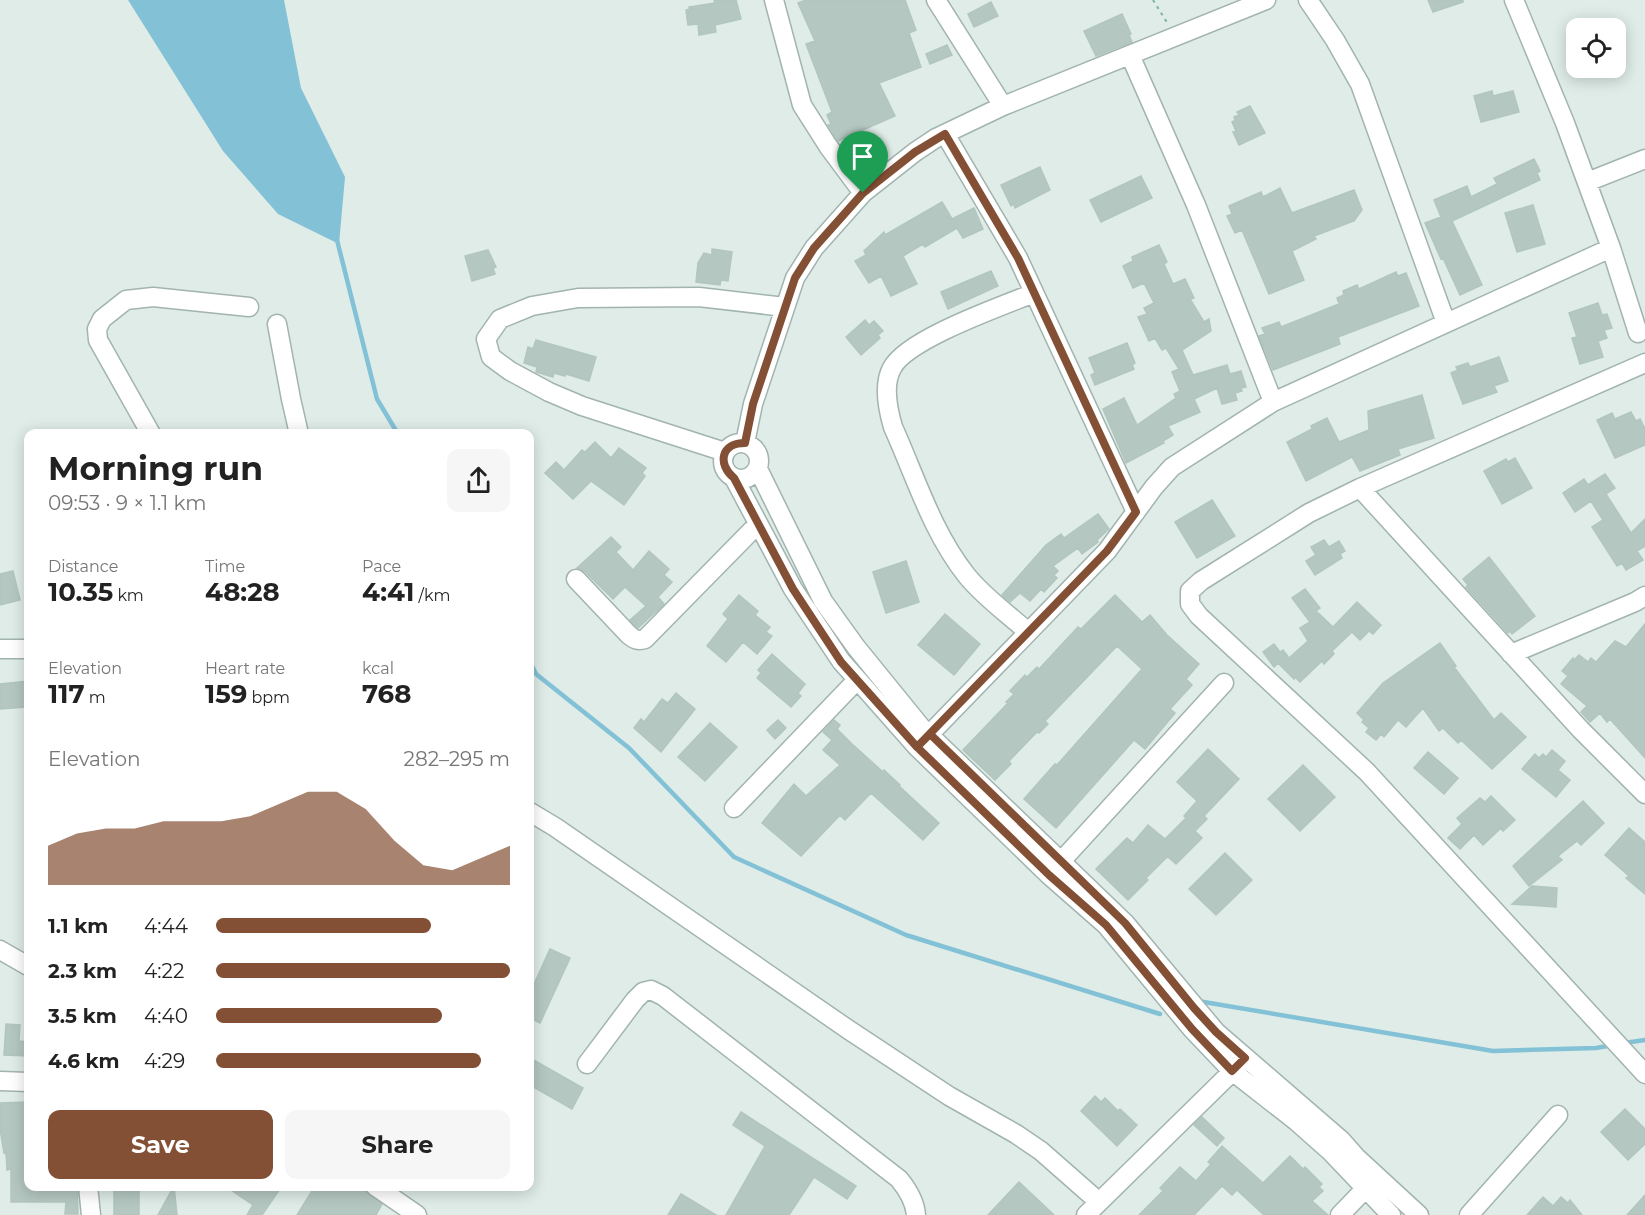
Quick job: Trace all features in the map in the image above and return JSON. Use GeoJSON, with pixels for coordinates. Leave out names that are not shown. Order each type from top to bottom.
{"type":"FeatureCollection","features":[{"type":"Feature","properties":{"kind":"street"},"geometry":{"type":"LineString","coordinates":[[774,0],[802,105],[828,146],[863,193]]}},
{"type":"Feature","properties":{"kind":"street"},"geometry":{"type":"LineString","coordinates":[[936,0],[1003,106]]}},
{"type":"Feature","properties":{"kind":"street"},"geometry":{"type":"LineString","coordinates":[[745,443],[753,404],[795,278],[814,248],[863,193],[915,152],[945,134],[1003,106],[1266,0]]}},
{"type":"Feature","properties":{"kind":"street"},"geometry":{"type":"LineString","coordinates":[[1308,0],[1335,40],[1360,84],[1446,323]]}},
{"type":"Feature","properties":{"kind":"street"},"geometry":{"type":"LineString","coordinates":[[1514,0],[1587,182],[1638,333]]}},
{"type":"Feature","properties":{"kind":"street"},"geometry":{"type":"LineString","coordinates":[[1130,55],[1196,205],[1274,402]]}},
{"type":"Feature","properties":{"kind":"street"},"geometry":{"type":"LineString","coordinates":[[945,134],[1018,258],[1136,512]]}},
{"type":"Feature","properties":{"kind":"street"},"geometry":{"type":"LineString","coordinates":[[1587,182],[1645,159]]}},
{"type":"Feature","properties":{"kind":"street"},"geometry":{"type":"LineString","coordinates":[[923,741],[1107,551],[1154,487],[1172,467],[1274,402],[1611,248]]}},
{"type":"Feature","properties":{"kind":"street"},"geometry":{"type":"LineString","coordinates":[[1029,632],[969,578],[938,531],[893,427],[889,409],[888,378],[896,360],[928,338],[1034,293]]}},
{"type":"Feature","properties":{"kind":"street"},"geometry":{"type":"LineString","coordinates":[[148,429],[98,340],[97,329],[102,319],[126,300],[141,297],[249,307]]}},
{"type":"Feature","properties":{"kind":"street"},"geometry":{"type":"LineString","coordinates":[[725,452],[582,406],[549,392],[510,372],[491,357],[486,339],[500,319],[532,306],[578,298],[699,297],[785,307]]}},
{"type":"Feature","properties":{"kind":"street"},"geometry":{"type":"LineString","coordinates":[[277,324],[298,429]]}},
{"type":"Feature","properties":{"kind":"street"},"geometry":{"type":"LineString","coordinates":[[1645,363],[1360,488],[1309,513],[1201,581],[1190,591],[1190,604],[1199,616],[1367,772],[1645,1074]]}},
{"type":"Feature","properties":{"kind":"street"},"geometry":{"type":"LineString","coordinates":[[758,469],[744,480],[734,478],[726,472],[723,462],[725,452],[737,443],[745,443],[754,448],[759,457],[758,469],[823,601],[856,647],[921,727],[923,741],[1049,875],[1106,925],[1184,1020],[1232,1071],[1296,1121],[1331,1152],[1391,1215]]}},
{"type":"Feature","properties":{"kind":"street"},"geometry":{"type":"LineString","coordinates":[[734,478],[793,589],[841,662],[857,680],[923,741],[1062,861],[1125,923],[1216,1032],[1341,1140],[1356,1157],[1419,1215]]}},
{"type":"Feature","properties":{"kind":"street"},"geometry":{"type":"LineString","coordinates":[[1360,488],[1581,730],[1645,795]]}},
{"type":"Feature","properties":{"kind":"street"},"geometry":{"type":"LineString","coordinates":[[576,579],[634,640],[639,641],[645,639],[758,524]]}},
{"type":"Feature","properties":{"kind":"street"},"geometry":{"type":"LineString","coordinates":[[1511,654],[1645,596]]}},
{"type":"Feature","properties":{"kind":"street"},"geometry":{"type":"LineString","coordinates":[[0,650],[24,649]]}},
{"type":"Feature","properties":{"kind":"street"},"geometry":{"type":"LineString","coordinates":[[734,807],[857,680]]}},
{"type":"Feature","properties":{"kind":"street"},"geometry":{"type":"LineString","coordinates":[[1049,875],[1224,683]]}},
{"type":"Feature","properties":{"kind":"street"},"geometry":{"type":"LineString","coordinates":[[534,814],[879,1050],[949,1096],[1041,1151],[1092,1209],[1245,1058]]}},
{"type":"Feature","properties":{"kind":"street"},"geometry":{"type":"LineString","coordinates":[[0,950],[24,964]]}},
{"type":"Feature","properties":{"kind":"street"},"geometry":{"type":"LineString","coordinates":[[587,1064],[635,1000],[643,992],[651,990],[663,996],[899,1179],[909,1191],[916,1208],[916,1215]]}},
{"type":"Feature","properties":{"kind":"street"},"geometry":{"type":"LineString","coordinates":[[0,1081],[24,1082]]}},
{"type":"Feature","properties":{"kind":"street"},"geometry":{"type":"LineString","coordinates":[[1469,1215],[1558,1115]]}},
{"type":"Feature","properties":{"kind":"street"},"geometry":{"type":"LineString","coordinates":[[1340,1215],[1365,1189]]}},
{"type":"Feature","properties":{"kind":"street"},"geometry":{"type":"LineString","coordinates":[[89,1191],[91,1215]]}},
{"type":"Feature","properties":{"kind":"street"},"geometry":{"type":"LineString","coordinates":[[382,1191],[417,1215]]}},
{"type":"Feature","properties":{"kind":"path"},"geometry":{"type":"LineString","coordinates":[[1153,0],[1176,36]]}},
{"type":"Feature","properties":{"kind":"water"},"geometry":{"type":"Polygon","coordinates":[[[128,0],[284,0],[301,88],[345,177],[339,244],[278,214],[223,151],[128,0]]]}},
{"type":"Feature","properties":{"kind":"building"},"geometry":{"type":"Polygon","coordinates":[[[714,0],[736,0],[741,19],[715,25],[716,32],[699,35],[698,24],[688,25],[686,10],[690,9],[689,7],[715,3],[714,0]]]}},
{"type":"Feature","properties":{"kind":"building"},"geometry":{"type":"Polygon","coordinates":[[[806,0],[905,0],[916,30],[909,33],[921,67],[879,83],[895,116],[838,141],[828,125],[831,124],[827,115],[832,112],[806,44],[815,41],[798,3],[806,0]]]}},
{"type":"Feature","properties":{"kind":"building"},"geometry":{"type":"Polygon","coordinates":[[[1428,0],[1463,0],[1463,2],[1433,12],[1428,0]]]}},
{"type":"Feature","properties":{"kind":"building"},"geometry":{"type":"Polygon","coordinates":[[[991,2],[998,16],[974,27],[968,14],[991,2]]]}},
{"type":"Feature","properties":{"kind":"building"},"geometry":{"type":"Polygon","coordinates":[[[1122,14],[1132,42],[1096,56],[1084,31],[1122,14]]]}},
{"type":"Feature","properties":{"kind":"building"},"geometry":{"type":"Polygon","coordinates":[[[947,45],[952,55],[930,64],[926,54],[947,45]]]}},
{"type":"Feature","properties":{"kind":"building"},"geometry":{"type":"Polygon","coordinates":[[[1492,91],[1493,96],[1513,91],[1519,112],[1481,122],[1474,96],[1492,91]]]}},
{"type":"Feature","properties":{"kind":"building"},"geometry":{"type":"Polygon","coordinates":[[[1250,106],[1265,133],[1239,145],[1233,132],[1236,131],[1232,122],[1235,120],[1234,117],[1239,115],[1237,112],[1250,106]]]}},
{"type":"Feature","properties":{"kind":"building"},"geometry":{"type":"Polygon","coordinates":[[[1534,159],[1540,171],[1537,173],[1540,180],[1452,221],[1482,285],[1460,295],[1425,223],[1441,217],[1434,200],[1467,186],[1471,197],[1497,184],[1494,178],[1534,159]]]}},
{"type":"Feature","properties":{"kind":"building"},"geometry":{"type":"Polygon","coordinates":[[[1040,167],[1050,190],[1015,208],[1014,204],[1011,206],[1001,185],[1040,167]]]}},
{"type":"Feature","properties":{"kind":"building"},"geometry":{"type":"Polygon","coordinates":[[[1141,176],[1152,198],[1101,222],[1090,200],[1141,176]]]}},
{"type":"Feature","properties":{"kind":"building"},"geometry":{"type":"Polygon","coordinates":[[[1280,188],[1292,213],[1354,190],[1362,210],[1354,221],[1314,236],[1316,239],[1292,251],[1304,280],[1269,294],[1242,230],[1235,233],[1227,216],[1232,214],[1229,206],[1261,192],[1263,197],[1280,188]]]}},
{"type":"Feature","properties":{"kind":"building"},"geometry":{"type":"Polygon","coordinates":[[[942,202],[952,219],[974,208],[983,229],[963,238],[957,228],[925,247],[923,244],[903,256],[917,284],[891,296],[881,276],[869,283],[855,261],[866,255],[864,251],[884,232],[885,235],[942,202]]]}},
{"type":"Feature","properties":{"kind":"building"},"geometry":{"type":"Polygon","coordinates":[[[1533,205],[1545,244],[1517,252],[1505,213],[1533,205]]]}},
{"type":"Feature","properties":{"kind":"building"},"geometry":{"type":"Polygon","coordinates":[[[1159,245],[1173,284],[1185,279],[1194,298],[1190,299],[1204,322],[1209,319],[1211,331],[1182,350],[1193,375],[1227,365],[1230,374],[1241,371],[1246,387],[1235,393],[1237,400],[1222,404],[1217,388],[1194,399],[1200,412],[1168,426],[1173,435],[1163,441],[1164,443],[1126,463],[1103,409],[1124,398],[1137,425],[1176,398],[1174,394],[1180,391],[1172,372],[1179,369],[1166,348],[1162,350],[1155,338],[1149,341],[1138,317],[1147,314],[1144,308],[1154,303],[1144,283],[1133,288],[1123,266],[1133,261],[1132,257],[1159,245]]]}},
{"type":"Feature","properties":{"kind":"building"},"geometry":{"type":"Polygon","coordinates":[[[712,249],[732,252],[728,281],[721,280],[720,285],[696,282],[698,263],[704,253],[712,255],[712,249]]]}},
{"type":"Feature","properties":{"kind":"building"},"geometry":{"type":"Polygon","coordinates":[[[488,250],[496,267],[493,268],[495,274],[472,281],[465,256],[488,250]]]}},
{"type":"Feature","properties":{"kind":"building"},"geometry":{"type":"Polygon","coordinates":[[[991,271],[998,286],[948,309],[941,292],[991,271]]]}},
{"type":"Feature","properties":{"kind":"building"},"geometry":{"type":"Polygon","coordinates":[[[1396,272],[1398,276],[1406,273],[1419,306],[1338,337],[1340,344],[1273,370],[1259,336],[1265,334],[1262,328],[1279,322],[1281,327],[1339,304],[1337,298],[1344,295],[1343,291],[1357,285],[1359,289],[1396,272]]]}},
{"type":"Feature","properties":{"kind":"building"},"geometry":{"type":"Polygon","coordinates":[[[1598,303],[1602,315],[1607,314],[1612,328],[1604,330],[1607,338],[1598,341],[1603,357],[1580,364],[1572,338],[1577,337],[1569,313],[1598,303]]]}},
{"type":"Feature","properties":{"kind":"building"},"geometry":{"type":"Polygon","coordinates":[[[865,320],[869,325],[874,321],[883,331],[878,335],[880,338],[861,355],[846,337],[865,320]]]}},
{"type":"Feature","properties":{"kind":"building"},"geometry":{"type":"Polygon","coordinates":[[[536,340],[596,357],[589,381],[566,374],[565,376],[554,373],[553,377],[536,372],[537,367],[524,363],[528,347],[533,349],[536,340]]]}},
{"type":"Feature","properties":{"kind":"building"},"geometry":{"type":"Polygon","coordinates":[[[1127,343],[1135,363],[1132,365],[1134,369],[1095,385],[1091,375],[1095,373],[1089,358],[1127,343]]]}},
{"type":"Feature","properties":{"kind":"building"},"geometry":{"type":"Polygon","coordinates":[[[1499,357],[1508,381],[1494,386],[1497,392],[1463,404],[1451,373],[1458,370],[1456,367],[1468,363],[1470,367],[1499,357]]]}},
{"type":"Feature","properties":{"kind":"building"},"geometry":{"type":"Polygon","coordinates":[[[1422,395],[1434,438],[1398,449],[1400,455],[1360,471],[1352,457],[1306,481],[1287,442],[1327,418],[1339,442],[1369,430],[1368,411],[1422,395]]]}},
{"type":"Feature","properties":{"kind":"building"},"geometry":{"type":"Polygon","coordinates":[[[1631,412],[1636,421],[1640,419],[1645,429],[1645,445],[1615,458],[1597,420],[1612,413],[1615,419],[1631,412]]]}},
{"type":"Feature","properties":{"kind":"building"},"geometry":{"type":"Polygon","coordinates":[[[595,442],[611,458],[619,448],[646,468],[642,473],[645,476],[624,505],[591,481],[573,499],[545,473],[556,462],[564,470],[582,450],[585,452],[595,442]]]}},
{"type":"Feature","properties":{"kind":"building"},"geometry":{"type":"Polygon","coordinates":[[[1515,458],[1532,488],[1502,504],[1484,471],[1506,459],[1508,462],[1515,458]]]}},
{"type":"Feature","properties":{"kind":"building"},"geometry":{"type":"Polygon","coordinates":[[[1605,474],[1615,488],[1606,494],[1631,533],[1645,519],[1645,546],[1637,551],[1643,560],[1626,570],[1622,563],[1617,566],[1592,527],[1603,520],[1591,501],[1575,512],[1563,493],[1584,479],[1588,485],[1605,474]]]}},
{"type":"Feature","properties":{"kind":"building"},"geometry":{"type":"Polygon","coordinates":[[[1212,500],[1235,536],[1197,558],[1175,522],[1212,500]]]}},
{"type":"Feature","properties":{"kind":"building"},"geometry":{"type":"Polygon","coordinates":[[[1098,514],[1109,529],[1097,540],[1098,542],[1082,554],[1078,548],[1053,566],[1058,571],[1054,575],[1057,578],[1044,592],[1041,589],[1030,601],[1020,593],[1010,602],[1002,595],[1046,545],[1061,534],[1064,538],[1098,514]]]}},
{"type":"Feature","properties":{"kind":"building"},"geometry":{"type":"Polygon","coordinates":[[[611,537],[621,547],[616,552],[633,570],[649,551],[669,569],[664,575],[672,582],[658,597],[664,604],[638,628],[630,620],[646,606],[625,587],[613,599],[584,571],[577,568],[611,537]]]}},
{"type":"Feature","properties":{"kind":"building"},"geometry":{"type":"Polygon","coordinates":[[[1324,540],[1329,547],[1339,541],[1345,551],[1340,554],[1342,558],[1315,575],[1306,561],[1316,555],[1311,547],[1324,540]]]}},
{"type":"Feature","properties":{"kind":"building"},"geometry":{"type":"Polygon","coordinates":[[[1489,557],[1535,616],[1512,634],[1510,631],[1508,633],[1466,587],[1468,585],[1463,579],[1489,557]]]}},
{"type":"Feature","properties":{"kind":"building"},"geometry":{"type":"Polygon","coordinates":[[[906,561],[919,602],[886,613],[873,572],[906,561]]]}},
{"type":"Feature","properties":{"kind":"building"},"geometry":{"type":"Polygon","coordinates":[[[13,571],[20,600],[0,605],[0,574],[13,571]]]}},
{"type":"Feature","properties":{"kind":"building"},"geometry":{"type":"Polygon","coordinates":[[[1305,589],[1320,608],[1316,611],[1333,627],[1357,602],[1381,625],[1373,634],[1369,631],[1360,640],[1352,632],[1332,651],[1334,654],[1324,664],[1322,661],[1300,682],[1278,663],[1274,667],[1263,652],[1274,644],[1289,658],[1308,641],[1300,628],[1310,622],[1292,598],[1305,589]]]}},
{"type":"Feature","properties":{"kind":"building"},"geometry":{"type":"Polygon","coordinates":[[[739,595],[758,611],[755,615],[770,627],[766,632],[772,636],[757,654],[743,642],[726,662],[707,646],[728,619],[723,614],[739,595]]]}},
{"type":"Feature","properties":{"kind":"building"},"geometry":{"type":"Polygon","coordinates":[[[1115,595],[1142,622],[1150,615],[1167,635],[1199,664],[1186,679],[1192,685],[1170,709],[1175,713],[1145,749],[1134,740],[1056,828],[1024,799],[1142,669],[1117,646],[1045,721],[1048,724],[1009,761],[1011,764],[995,780],[963,750],[1008,703],[1006,702],[1014,694],[1010,691],[1025,675],[1027,677],[1037,667],[1039,669],[1078,627],[1081,629],[1115,595]]]}},
{"type":"Feature","properties":{"kind":"building"},"geometry":{"type":"Polygon","coordinates":[[[945,614],[980,644],[954,675],[918,645],[945,614]]]}},
{"type":"Feature","properties":{"kind":"building"},"geometry":{"type":"Polygon","coordinates":[[[1645,624],[1645,758],[1610,719],[1607,722],[1600,713],[1590,722],[1581,712],[1587,706],[1561,684],[1568,676],[1562,671],[1573,658],[1574,660],[1579,655],[1588,662],[1591,658],[1596,662],[1615,641],[1626,647],[1645,624]]]}},
{"type":"Feature","properties":{"kind":"building"},"geometry":{"type":"Polygon","coordinates":[[[1440,643],[1456,666],[1454,667],[1494,720],[1501,713],[1526,737],[1492,769],[1461,740],[1458,743],[1443,728],[1439,731],[1423,708],[1406,727],[1398,720],[1384,737],[1381,734],[1376,740],[1366,732],[1369,728],[1357,713],[1383,683],[1440,643]]]}},
{"type":"Feature","properties":{"kind":"building"},"geometry":{"type":"Polygon","coordinates":[[[772,654],[805,684],[798,693],[801,696],[791,707],[757,678],[761,673],[758,670],[772,654]]]}},
{"type":"Feature","properties":{"kind":"building"},"geometry":{"type":"Polygon","coordinates":[[[24,681],[24,707],[0,709],[0,684],[24,681]]]}},
{"type":"Feature","properties":{"kind":"building"},"geometry":{"type":"Polygon","coordinates":[[[676,693],[695,709],[661,752],[634,728],[641,719],[644,722],[662,699],[668,703],[676,693]]]}},
{"type":"Feature","properties":{"kind":"building"},"geometry":{"type":"Polygon","coordinates":[[[778,720],[786,728],[775,739],[767,730],[778,720]]]}},
{"type":"Feature","properties":{"kind":"building"},"geometry":{"type":"Polygon","coordinates":[[[834,720],[840,725],[837,729],[852,744],[883,772],[884,770],[939,823],[923,840],[871,793],[845,820],[840,815],[801,856],[762,823],[794,784],[806,796],[840,765],[823,750],[832,740],[823,732],[834,720]]]}},
{"type":"Feature","properties":{"kind":"building"},"geometry":{"type":"Polygon","coordinates":[[[710,723],[737,747],[705,781],[678,757],[710,723]]]}},
{"type":"Feature","properties":{"kind":"building"},"geometry":{"type":"Polygon","coordinates":[[[1208,749],[1239,779],[1204,816],[1207,819],[1195,831],[1202,838],[1176,864],[1168,857],[1166,858],[1128,900],[1096,869],[1127,838],[1133,843],[1148,825],[1165,839],[1186,818],[1184,816],[1197,801],[1177,782],[1208,749]]]}},
{"type":"Feature","properties":{"kind":"building"},"geometry":{"type":"Polygon","coordinates":[[[1552,750],[1565,761],[1558,770],[1570,780],[1556,797],[1522,769],[1535,754],[1539,758],[1543,754],[1546,757],[1552,750]]]}},
{"type":"Feature","properties":{"kind":"building"},"geometry":{"type":"Polygon","coordinates":[[[1428,752],[1458,778],[1444,794],[1414,768],[1428,752]]]}},
{"type":"Feature","properties":{"kind":"building"},"geometry":{"type":"Polygon","coordinates":[[[1303,765],[1335,797],[1300,831],[1268,799],[1303,765]]]}},
{"type":"Feature","properties":{"kind":"building"},"geometry":{"type":"Polygon","coordinates":[[[1491,796],[1515,820],[1503,831],[1501,828],[1483,845],[1474,835],[1460,849],[1448,838],[1462,824],[1457,818],[1480,798],[1485,802],[1491,796]]]}},
{"type":"Feature","properties":{"kind":"building"},"geometry":{"type":"Polygon","coordinates":[[[1583,801],[1604,823],[1581,845],[1577,841],[1558,856],[1562,860],[1529,886],[1513,866],[1583,801]]]}},
{"type":"Feature","properties":{"kind":"building"},"geometry":{"type":"Polygon","coordinates":[[[1629,828],[1645,842],[1645,894],[1626,878],[1629,876],[1605,855],[1629,828]]]}},
{"type":"Feature","properties":{"kind":"building"},"geometry":{"type":"Polygon","coordinates":[[[1225,853],[1252,880],[1216,915],[1189,889],[1225,853]]]}},
{"type":"Feature","properties":{"kind":"building"},"geometry":{"type":"Polygon","coordinates":[[[1532,886],[1557,888],[1556,907],[1512,904],[1532,886]]]}},
{"type":"Feature","properties":{"kind":"building"},"geometry":{"type":"Polygon","coordinates":[[[550,949],[570,958],[540,1023],[534,1020],[534,984],[550,949]]]}},
{"type":"Feature","properties":{"kind":"building"},"geometry":{"type":"Polygon","coordinates":[[[6,1024],[20,1025],[19,1041],[24,1042],[24,1056],[4,1055],[6,1024]]]}},
{"type":"Feature","properties":{"kind":"building"},"geometry":{"type":"Polygon","coordinates":[[[534,1060],[583,1088],[572,1109],[534,1087],[534,1060]]]}},
{"type":"Feature","properties":{"kind":"building"},"geometry":{"type":"Polygon","coordinates":[[[1095,1096],[1101,1102],[1105,1098],[1137,1125],[1117,1146],[1081,1111],[1095,1096]]]}},
{"type":"Feature","properties":{"kind":"building"},"geometry":{"type":"Polygon","coordinates":[[[24,1102],[24,1191],[77,1191],[78,1214],[65,1214],[66,1202],[11,1202],[11,1169],[7,1170],[6,1152],[4,1153],[0,1129],[0,1103],[24,1102]]]}},
{"type":"Feature","properties":{"kind":"building"},"geometry":{"type":"Polygon","coordinates":[[[1625,1109],[1645,1129],[1645,1144],[1628,1160],[1601,1132],[1625,1109]]]}},
{"type":"Feature","properties":{"kind":"building"},"geometry":{"type":"Polygon","coordinates":[[[741,1112],[856,1186],[847,1199],[814,1177],[789,1215],[726,1215],[765,1146],[733,1125],[741,1112]]]}},
{"type":"Feature","properties":{"kind":"building"},"geometry":{"type":"Polygon","coordinates":[[[1202,1117],[1224,1138],[1217,1146],[1194,1125],[1202,1117]]]}},
{"type":"Feature","properties":{"kind":"building"},"geometry":{"type":"Polygon","coordinates":[[[1222,1146],[1263,1183],[1290,1156],[1322,1184],[1319,1187],[1323,1191],[1312,1201],[1328,1215],[1264,1215],[1237,1190],[1232,1195],[1222,1186],[1194,1215],[1139,1215],[1163,1191],[1160,1188],[1180,1167],[1196,1181],[1211,1164],[1208,1162],[1222,1146]]]}},
{"type":"Feature","properties":{"kind":"building"},"geometry":{"type":"Polygon","coordinates":[[[1019,1182],[1054,1215],[988,1215],[1019,1182]]]}},
{"type":"Feature","properties":{"kind":"building"},"geometry":{"type":"Polygon","coordinates":[[[114,1191],[139,1191],[139,1215],[114,1215],[114,1191]]]}},
{"type":"Feature","properties":{"kind":"building"},"geometry":{"type":"Polygon","coordinates":[[[171,1191],[175,1191],[177,1215],[158,1215],[171,1191]]]}},
{"type":"Feature","properties":{"kind":"building"},"geometry":{"type":"Polygon","coordinates":[[[232,1191],[279,1191],[262,1215],[247,1215],[253,1205],[232,1191]]]}},
{"type":"Feature","properties":{"kind":"building"},"geometry":{"type":"Polygon","coordinates":[[[312,1191],[364,1191],[382,1204],[376,1215],[297,1215],[312,1191]]]}},
{"type":"Feature","properties":{"kind":"building"},"geometry":{"type":"Polygon","coordinates":[[[681,1194],[716,1215],[668,1215],[681,1194]]]}},
{"type":"Feature","properties":{"kind":"building"},"geometry":{"type":"Polygon","coordinates":[[[1645,1195],[1645,1215],[1627,1215],[1645,1195]]]}},
{"type":"Feature","properties":{"kind":"building"},"geometry":{"type":"Polygon","coordinates":[[[1543,1197],[1553,1206],[1561,1197],[1568,1203],[1570,1200],[1582,1215],[1527,1215],[1543,1197]]]}},
{"type":"Feature","properties":{"kind":"waterway"},"geometry":{"type":"LineString","coordinates":[[337,240],[377,399],[395,429]]}},
{"type":"Feature","properties":{"kind":"waterway"},"geometry":{"type":"LineString","coordinates":[[534,670],[536,674],[629,748],[734,857],[906,935],[1160,1014]]}},
{"type":"Feature","properties":{"kind":"waterway"},"geometry":{"type":"LineString","coordinates":[[1198,1001],[1493,1051],[1596,1048],[1613,1045]]}},
{"type":"Feature","properties":{"kind":"waterway"},"geometry":{"type":"LineString","coordinates":[[1624,1043],[1645,1040]]}},
{"type":"Feature","properties":{"kind":"route"},"geometry":{"type":"LineString","coordinates":[[863,193],[814,248],[795,278],[753,404],[745,443],[737,443],[725,452],[723,462],[726,472],[734,478],[793,589],[841,662],[917,747],[930,734],[1125,923],[1194,1008],[1245,1058],[1232,1071],[1154,985],[1106,925],[1049,875],[917,747],[1107,551],[1136,512],[1018,258],[945,134],[915,152],[863,193]]}}]}
